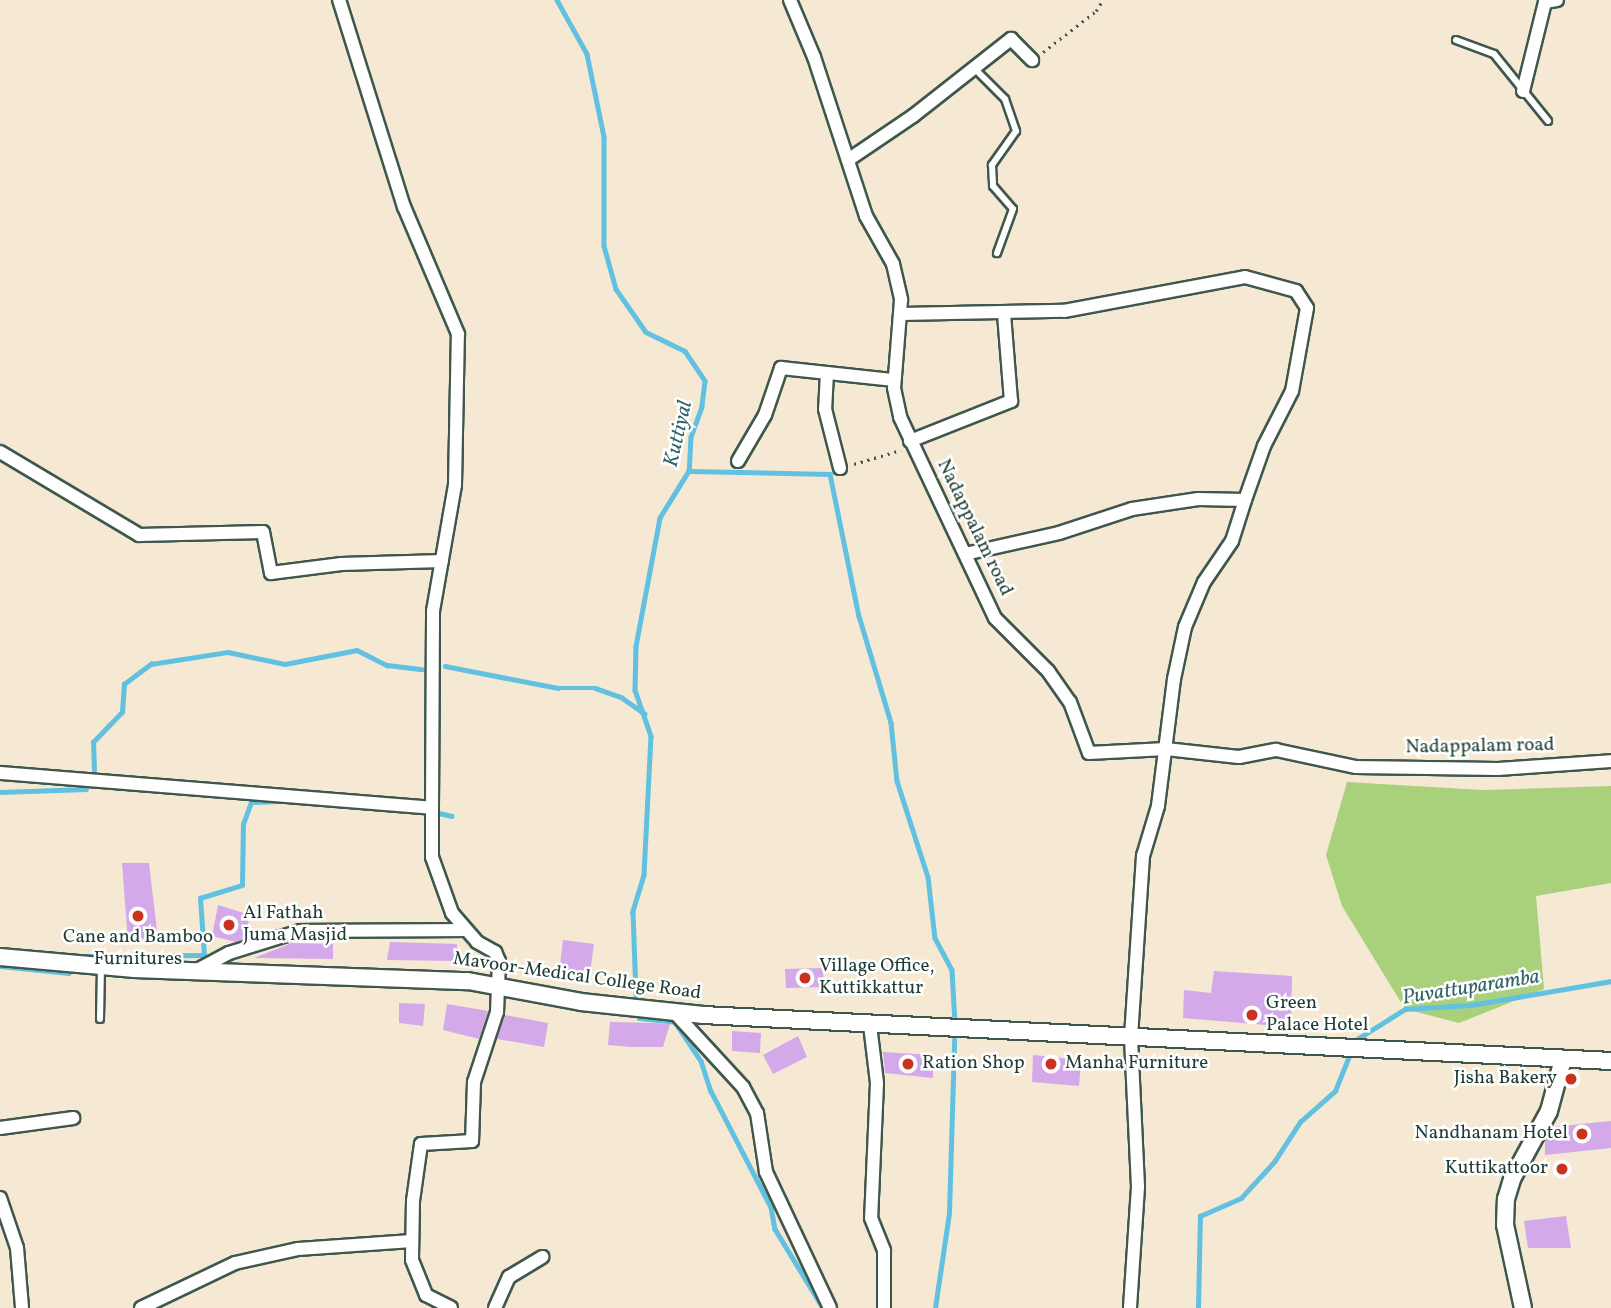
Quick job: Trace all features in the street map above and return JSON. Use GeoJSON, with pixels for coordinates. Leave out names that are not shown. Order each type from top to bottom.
{"type":"FeatureCollection","features":[{"type":"Feature","properties":{"kind":"main road","name":"Mavoor-Medical College Road"},"geometry":{"type":"LineString","coordinates":[[0,957],[101,967],[468,981],[581,1002],[674,1012],[870,1025],[1611,1061]]}},
{"type":"Feature","properties":{"kind":"main road"},"geometry":{"type":"LineString","coordinates":[[1523,1308],[1505,1225],[1506,1199],[1512,1179],[1549,1111],[1563,1059]]}},
{"type":"Feature","properties":{"kind":"street"},"geometry":{"type":"LineString","coordinates":[[339,0],[404,207],[458,334],[455,485],[433,611],[432,857],[452,913],[465,930],[495,952],[498,986],[497,1012],[474,1082],[472,1141],[421,1144],[412,1260],[426,1296],[451,1308]]}},
{"type":"Feature","properties":{"kind":"street","name":"Nadappalam road"},"geometry":{"type":"LineString","coordinates":[[790,0],[866,216],[893,264],[901,314],[894,380],[900,417],[995,618],[1048,671],[1070,702],[1089,753],[1166,749],[1239,757],[1276,750],[1356,767],[1498,769],[1611,761]]}},
{"type":"Feature","properties":{"kind":"street"},"geometry":{"type":"LineString","coordinates":[[1523,91],[1545,2],[1557,0]]}},
{"type":"Feature","properties":{"kind":"street"},"geometry":{"type":"LineString","coordinates":[[848,160],[914,116],[1011,39],[1032,60]]}},
{"type":"Feature","properties":{"kind":"street"},"geometry":{"type":"LineString","coordinates":[[901,314],[1064,311],[1245,277],[1296,291],[1307,308],[1292,391],[1264,446],[1232,541],[1204,582],[1185,626],[1174,679],[1158,806],[1143,856],[1131,1038],[1138,1187],[1130,1308]]}},
{"type":"Feature","properties":{"kind":"street"},"geometry":{"type":"LineString","coordinates":[[911,444],[1011,401],[1004,314]]}},
{"type":"Feature","properties":{"kind":"street"},"geometry":{"type":"LineString","coordinates":[[738,461],[765,415],[780,368],[894,380]]}},
{"type":"Feature","properties":{"kind":"street"},"geometry":{"type":"LineString","coordinates":[[827,373],[825,409],[840,468]]}},
{"type":"Feature","properties":{"kind":"street"},"geometry":{"type":"LineString","coordinates":[[0,452],[139,535],[263,532],[271,573],[341,564],[442,561]]}},
{"type":"Feature","properties":{"kind":"street"},"geometry":{"type":"LineString","coordinates":[[965,554],[1132,509],[1198,499],[1245,500]]}},
{"type":"Feature","properties":{"kind":"street"},"geometry":{"type":"LineString","coordinates":[[0,773],[432,807]]}},
{"type":"Feature","properties":{"kind":"street"},"geometry":{"type":"LineString","coordinates":[[197,970],[229,953],[300,931],[465,930]]}},
{"type":"Feature","properties":{"kind":"street"},"geometry":{"type":"LineString","coordinates":[[674,1012],[743,1087],[757,1113],[766,1172],[830,1308]]}},
{"type":"Feature","properties":{"kind":"street"},"geometry":{"type":"LineString","coordinates":[[870,1025],[877,1083],[871,1218],[884,1251],[884,1308]]}},
{"type":"Feature","properties":{"kind":"street"},"geometry":{"type":"LineString","coordinates":[[0,1128],[73,1118]]}},
{"type":"Feature","properties":{"kind":"street"},"geometry":{"type":"LineString","coordinates":[[0,1198],[5,1227],[17,1248],[22,1308]]}},
{"type":"Feature","properties":{"kind":"street"},"geometry":{"type":"LineString","coordinates":[[141,1308],[235,1263],[298,1249],[412,1241]]}},
{"type":"Feature","properties":{"kind":"street"},"geometry":{"type":"LineString","coordinates":[[495,1308],[509,1277],[542,1257]]}},
{"type":"Feature","properties":{"kind":"lane"},"geometry":{"type":"LineString","coordinates":[[1456,40],[1494,54],[1548,121]]}},
{"type":"Feature","properties":{"kind":"lane"},"geometry":{"type":"LineString","coordinates":[[973,67],[1005,99],[1016,131],[992,165],[993,186],[1013,209],[997,253]]}},
{"type":"Feature","properties":{"kind":"lane"},"geometry":{"type":"LineString","coordinates":[[100,1018],[101,967]]}},
{"type":"Feature","properties":{"kind":"path"},"geometry":{"type":"LineString","coordinates":[[1032,60],[1096,11],[1103,0]]}},
{"type":"Feature","properties":{"kind":"path"},"geometry":{"type":"LineString","coordinates":[[840,468],[911,444]]}},
{"type":"Feature","properties":{"kind":"green space"},"geometry":{"type":"Polygon","coordinates":[[[1347,782],[1483,790],[1611,786],[1611,883],[1536,896],[1544,989],[1459,1023],[1405,1009],[1342,906],[1326,855],[1347,782]]]}},
{"type":"Feature","properties":{"kind":"building"},"geometry":{"type":"Polygon","coordinates":[[[122,863],[149,863],[158,939],[128,942],[122,863]]]}},
{"type":"Feature","properties":{"kind":"building"},"geometry":{"type":"Polygon","coordinates":[[[218,905],[250,915],[245,939],[236,942],[212,936],[218,905]]]}},
{"type":"Feature","properties":{"kind":"building"},"geometry":{"type":"Polygon","coordinates":[[[563,940],[594,944],[590,974],[559,973],[563,940]]]}},
{"type":"Feature","properties":{"kind":"building"},"geometry":{"type":"Polygon","coordinates":[[[390,942],[457,944],[456,961],[387,960],[390,942]]]}},
{"type":"Feature","properties":{"kind":"building"},"geometry":{"type":"Polygon","coordinates":[[[292,943],[333,944],[333,959],[254,958],[292,943]]]}},
{"type":"Feature","properties":{"kind":"building","name":"Village Office, Kuttikkattur"},"geometry":{"type":"Polygon","coordinates":[[[823,968],[824,987],[786,988],[785,969],[823,968]]]}},
{"type":"Feature","properties":{"kind":"building"},"geometry":{"type":"Polygon","coordinates":[[[1214,971],[1292,976],[1291,1027],[1183,1018],[1184,990],[1211,993],[1214,971]]]}},
{"type":"Feature","properties":{"kind":"building"},"geometry":{"type":"Polygon","coordinates":[[[399,1003],[425,1004],[423,1026],[399,1023],[399,1003]]]}},
{"type":"Feature","properties":{"kind":"building"},"geometry":{"type":"Polygon","coordinates":[[[447,1004],[488,1011],[479,1039],[443,1030],[447,1004]]]}},
{"type":"Feature","properties":{"kind":"building"},"geometry":{"type":"Polygon","coordinates":[[[505,1015],[548,1023],[544,1047],[497,1039],[505,1015]]]}},
{"type":"Feature","properties":{"kind":"building"},"geometry":{"type":"Polygon","coordinates":[[[610,1022],[670,1024],[663,1047],[631,1047],[608,1045],[610,1022]]]}},
{"type":"Feature","properties":{"kind":"building"},"geometry":{"type":"Polygon","coordinates":[[[732,1031],[761,1033],[760,1053],[732,1051],[732,1031]]]}},
{"type":"Feature","properties":{"kind":"building"},"geometry":{"type":"Polygon","coordinates":[[[798,1036],[807,1057],[773,1074],[763,1055],[798,1036]]]}},
{"type":"Feature","properties":{"kind":"building","name":"Ration Shop"},"geometry":{"type":"Polygon","coordinates":[[[883,1052],[933,1055],[933,1078],[885,1073],[883,1052]]]}},
{"type":"Feature","properties":{"kind":"building"},"geometry":{"type":"Polygon","coordinates":[[[1033,1055],[1081,1060],[1079,1086],[1032,1082],[1033,1055]]]}},
{"type":"Feature","properties":{"kind":"building"},"geometry":{"type":"Polygon","coordinates":[[[1611,1121],[1611,1148],[1545,1155],[1545,1139],[1552,1127],[1611,1121]]]}},
{"type":"Feature","properties":{"kind":"building"},"geometry":{"type":"Polygon","coordinates":[[[1566,1216],[1571,1248],[1528,1248],[1524,1221],[1566,1216]]]}},
{"type":"Feature","properties":{"kind":"waterway","name":"Kuttiyal"},"geometry":{"type":"LineString","coordinates":[[557,0],[587,54],[604,137],[604,246],[616,289],[646,332],[685,351],[705,381],[702,407],[691,437],[689,471],[660,518],[636,646],[635,690],[651,736],[644,875],[633,912],[636,995]]}},
{"type":"Feature","properties":{"kind":"waterway"},"geometry":{"type":"LineString","coordinates":[[689,471],[830,474],[859,616],[891,723],[897,781],[928,877],[935,938],[952,970],[955,1024]]}},
{"type":"Feature","properties":{"kind":"waterway"},"geometry":{"type":"LineString","coordinates":[[94,770],[93,742],[122,712],[124,684],[151,664],[228,652],[285,664],[357,650],[387,665],[422,669]]}},
{"type":"Feature","properties":{"kind":"waterway"},"geometry":{"type":"LineString","coordinates":[[445,666],[558,688],[595,688],[621,697],[645,714]]}},
{"type":"Feature","properties":{"kind":"waterway"},"geometry":{"type":"LineString","coordinates":[[0,792],[86,789]]}},
{"type":"Feature","properties":{"kind":"waterway"},"geometry":{"type":"LineString","coordinates":[[88,956],[204,955],[200,898],[242,885],[243,824],[251,802],[274,801]]}},
{"type":"Feature","properties":{"kind":"waterway"},"geometry":{"type":"LineString","coordinates":[[439,813],[452,816]]}},
{"type":"Feature","properties":{"kind":"waterway"},"geometry":{"type":"LineString","coordinates":[[0,966],[69,973]]}},
{"type":"Feature","properties":{"kind":"waterway","name":"Puvattuparamba"},"geometry":{"type":"LineString","coordinates":[[1351,1043],[1405,1009],[1471,1005],[1611,981]]}},
{"type":"Feature","properties":{"kind":"waterway"},"geometry":{"type":"LineString","coordinates":[[639,1018],[675,1022],[701,1061],[711,1091],[771,1207],[775,1229],[823,1308]]}},
{"type":"Feature","properties":{"kind":"waterway","name":"Puvattuparamba"},"geometry":{"type":"LineString","coordinates":[[935,1308],[949,1213],[954,1040]]}},
{"type":"Feature","properties":{"kind":"waterway"},"geometry":{"type":"LineString","coordinates":[[1198,1308],[1200,1216],[1241,1198],[1274,1162],[1300,1122],[1335,1091],[1351,1051]]}},
{"type":"Feature","properties":{"kind":"place","name":"Cane and Bamboo Furnitures"},"geometry":{"type":"Point","coordinates":[138,916]}},
{"type":"Feature","properties":{"kind":"place","name":"Al Fathah Juma Masjid"},"geometry":{"type":"Point","coordinates":[229,925]}},
{"type":"Feature","properties":{"kind":"place","name":"Village Office, Kuttikkattur"},"geometry":{"type":"Point","coordinates":[805,978]}},
{"type":"Feature","properties":{"kind":"place","name":"Green Palace Hotel"},"geometry":{"type":"Point","coordinates":[1252,1015]}},
{"type":"Feature","properties":{"kind":"place","name":"Ration Shop"},"geometry":{"type":"Point","coordinates":[908,1064]}},
{"type":"Feature","properties":{"kind":"place","name":"Manha Furniture"},"geometry":{"type":"Point","coordinates":[1051,1064]}},
{"type":"Feature","properties":{"kind":"place","name":"Jisha Bakery"},"geometry":{"type":"Point","coordinates":[1571,1079]}},
{"type":"Feature","properties":{"kind":"place","name":"Nandhanam Hotel"},"geometry":{"type":"Point","coordinates":[1582,1134]}},
{"type":"Feature","properties":{"kind":"place","name":"Kuttikattoor"},"geometry":{"type":"Point","coordinates":[1562,1169]}}]}
